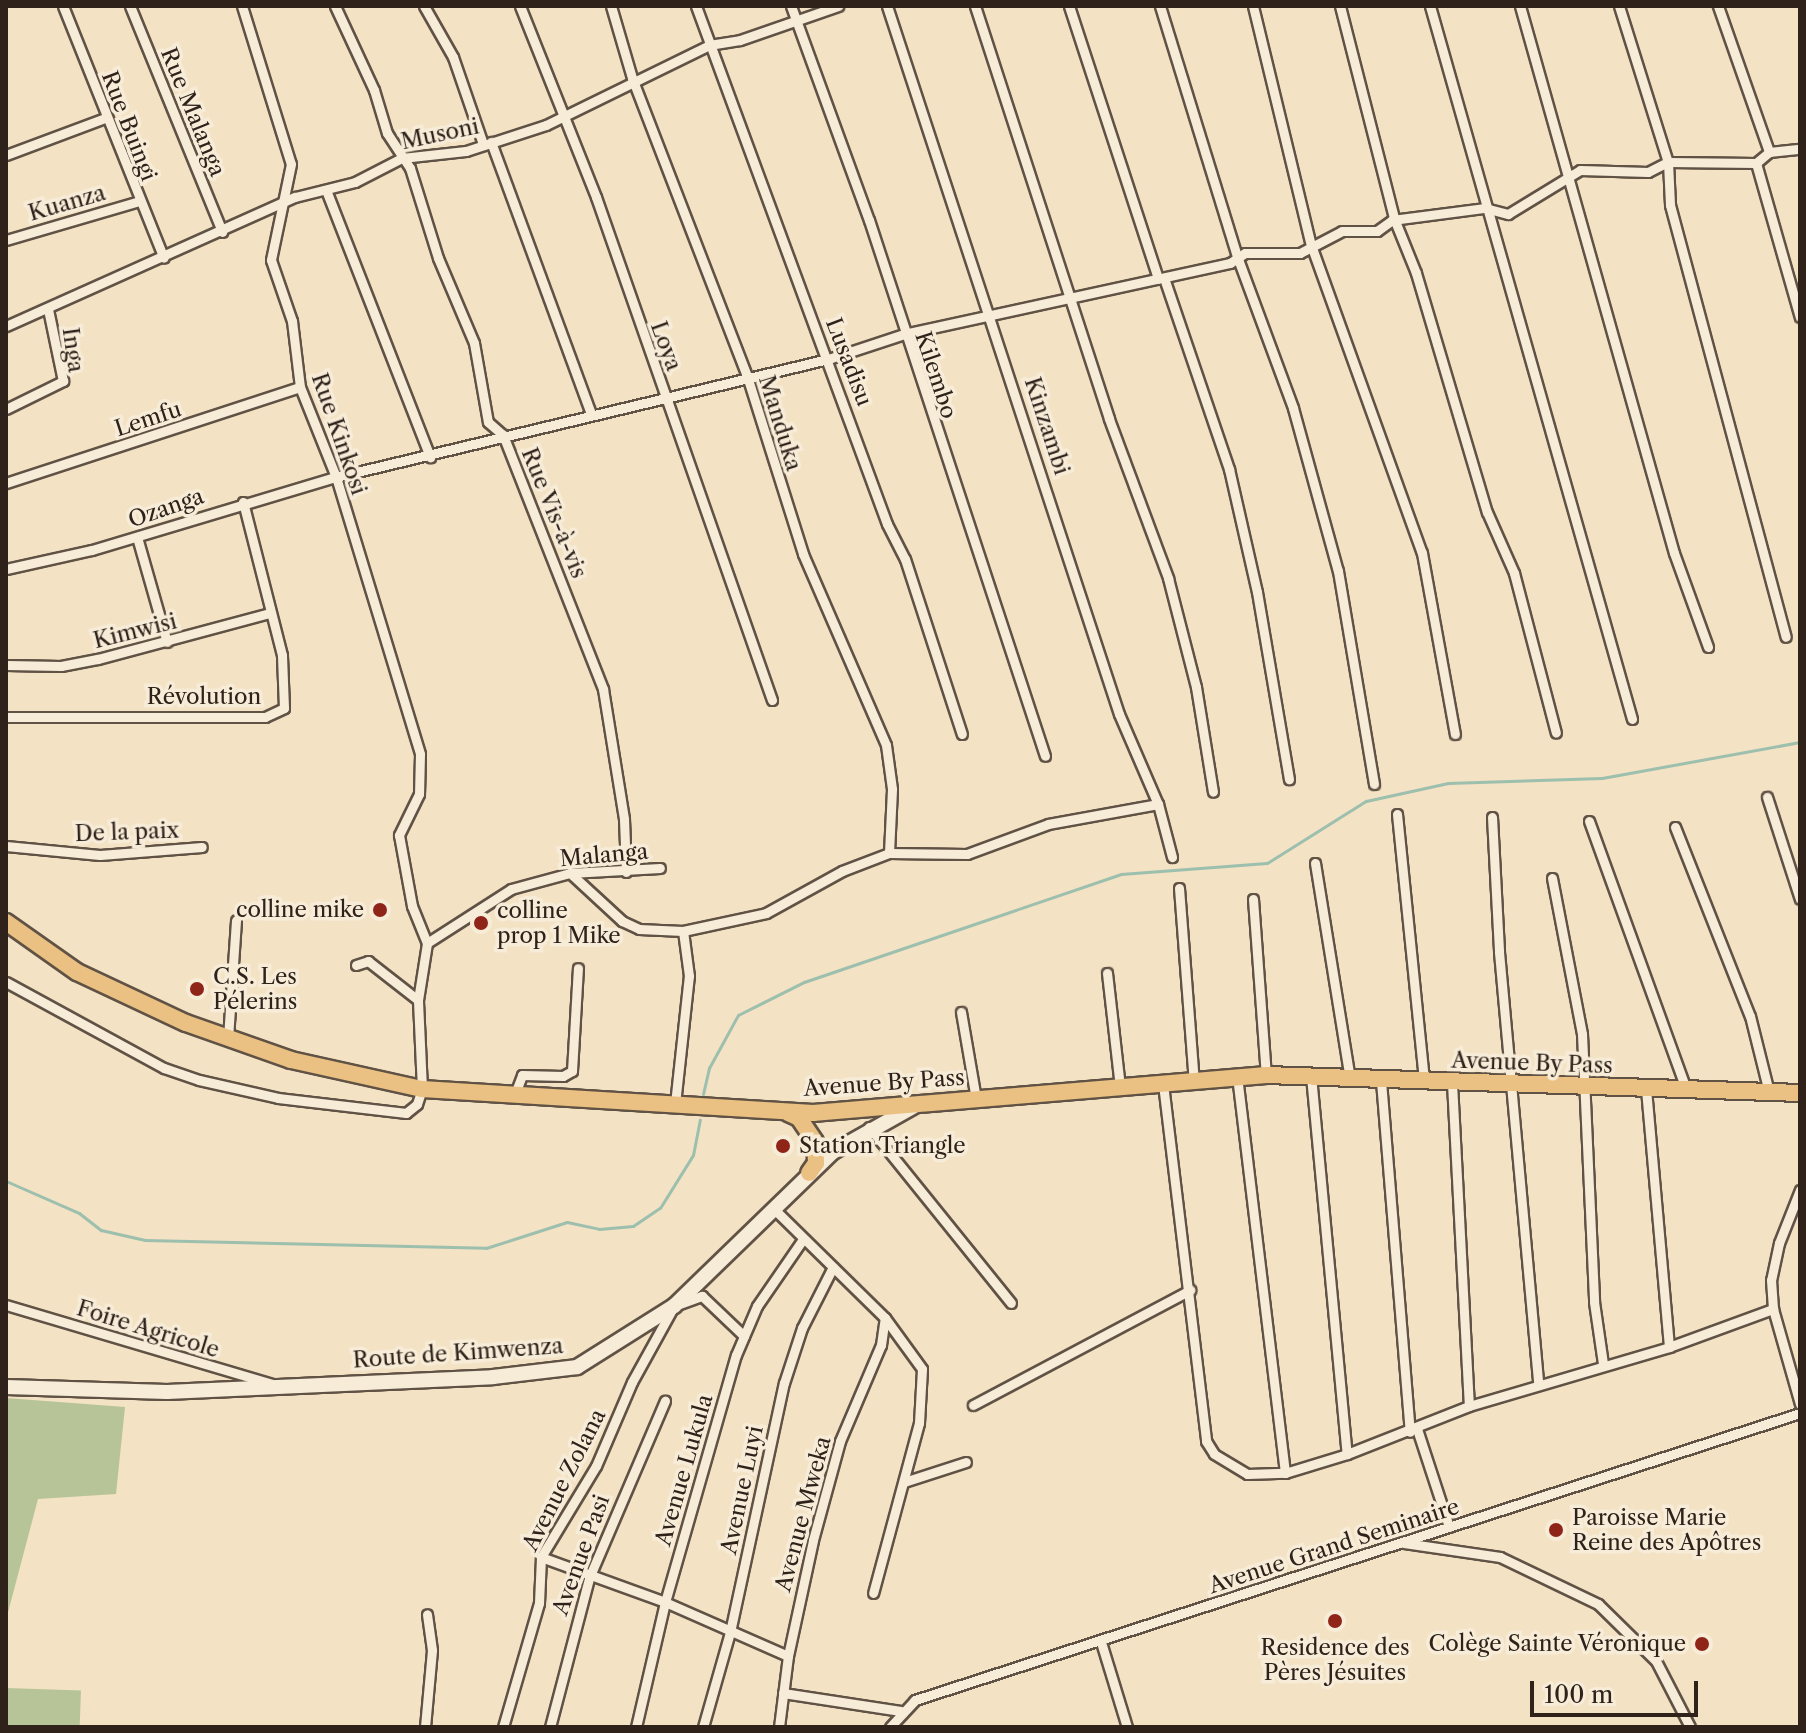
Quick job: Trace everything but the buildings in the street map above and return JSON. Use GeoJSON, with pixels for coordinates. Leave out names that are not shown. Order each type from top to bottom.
{"type":"FeatureCollection","features":[{"type":"Feature","properties":{"kind":"highway","name":"Avenue By Pass"},"geometry":{"type":"LineString","coordinates":[[6,922],[77,972],[126,998],[291,1060],[422,1089],[516,1091],[813,1113],[1266,1075],[1687,1092],[1800,1093]]}},
{"type":"Feature","properties":{"kind":"highway"},"geometry":{"type":"LineString","coordinates":[[779,1110],[799,1118],[810,1130],[817,1152],[809,1173]]}},
{"type":"Feature","properties":{"kind":"street","name":"Rue Buingi"},"geometry":{"type":"LineString","coordinates":[[63,6],[105,118],[164,258]]}},
{"type":"Feature","properties":{"kind":"street","name":"Rue Malanga"},"geometry":{"type":"LineString","coordinates":[[130,6],[222,232]]}},
{"type":"Feature","properties":{"kind":"street","name":"Rue Kinkosi"},"geometry":{"type":"LineString","coordinates":[[242,6],[291,164],[271,260],[292,321],[300,387],[336,477],[420,754],[419,794],[401,824],[412,906],[427,943]]}},
{"type":"Feature","properties":{"kind":"street","name":"Rue Vis-à-vis"},"geometry":{"type":"LineString","coordinates":[[335,6],[402,158],[470,327],[488,422],[503,435],[603,689],[624,819],[626,872]]}},
{"type":"Feature","properties":{"kind":"street"},"geometry":{"type":"LineString","coordinates":[[424,6],[453,57],[591,414]]}},
{"type":"Feature","properties":{"kind":"street","name":"Loya"},"geometry":{"type":"LineString","coordinates":[[520,6],[562,119],[596,197],[772,700]]}},
{"type":"Feature","properties":{"kind":"street","name":"Manduka"},"geometry":{"type":"LineString","coordinates":[[611,6],[632,78],[747,376],[803,554],[886,745],[892,789],[889,853]]}},
{"type":"Feature","properties":{"kind":"street","name":"Lusadisu"},"geometry":{"type":"LineString","coordinates":[[696,6],[709,45],[723,72],[887,524],[905,559],[962,734]]}},
{"type":"Feature","properties":{"kind":"street","name":"Kilembo"},"geometry":{"type":"LineString","coordinates":[[791,6],[1045,756]]}},
{"type":"Feature","properties":{"kind":"street","name":"Musoni"},"geometry":{"type":"LineString","coordinates":[[6,326],[284,202],[381,172],[402,158],[445,156],[562,119],[632,78],[709,45],[740,40],[838,6]]}},
{"type":"Feature","properties":{"kind":"street","name":"Kinzambi"},"geometry":{"type":"LineString","coordinates":[[887,6],[993,316],[1119,714],[1158,804],[1172,857]]}},
{"type":"Feature","properties":{"kind":"street"},"geometry":{"type":"LineString","coordinates":[[975,6],[1069,299],[1168,578],[1196,687],[1213,792]]}},
{"type":"Feature","properties":{"kind":"street"},"geometry":{"type":"LineString","coordinates":[[1069,6],[1229,469],[1257,592],[1289,779]]}},
{"type":"Feature","properties":{"kind":"street"},"geometry":{"type":"LineString","coordinates":[[1160,6],[1238,259],[1293,408],[1338,571],[1374,784]]}},
{"type":"Feature","properties":{"kind":"street"},"geometry":{"type":"LineString","coordinates":[[1253,6],[1311,245],[1422,553],[1455,734]]}},
{"type":"Feature","properties":{"kind":"street"},"geometry":{"type":"LineString","coordinates":[[1340,6],[1395,221],[1416,273],[1487,512],[1514,573],[1556,733]]}},
{"type":"Feature","properties":{"kind":"street"},"geometry":{"type":"LineString","coordinates":[[1430,6],[1632,719]]}},
{"type":"Feature","properties":{"kind":"street"},"geometry":{"type":"LineString","coordinates":[[1520,6],[1571,175],[1670,538],[1708,647]]}},
{"type":"Feature","properties":{"kind":"street"},"geometry":{"type":"LineString","coordinates":[[1619,6],[1668,162],[1670,205],[1786,637]]}},
{"type":"Feature","properties":{"kind":"street"},"geometry":{"type":"LineString","coordinates":[[1718,6],[1769,152]]}},
{"type":"Feature","properties":{"kind":"street"},"geometry":{"type":"LineString","coordinates":[[7,150],[105,118]]}},
{"type":"Feature","properties":{"kind":"street"},"geometry":{"type":"LineString","coordinates":[[1571,175],[1588,168],[1648,172],[1668,162],[1756,163],[1769,152],[1800,149]]}},
{"type":"Feature","properties":{"kind":"street"},"geometry":{"type":"LineString","coordinates":[[1756,163],[1800,317]]}},
{"type":"Feature","properties":{"kind":"street","name":"Ozanga"},"geometry":{"type":"LineString","coordinates":[[6,569],[137,537],[243,502],[336,477],[430,457],[503,435],[828,359],[904,334],[1161,278],[1265,249],[1300,253],[1346,230],[1377,231],[1395,221],[1485,208],[1508,214],[1571,175]]}},
{"type":"Feature","properties":{"kind":"street"},"geometry":{"type":"LineString","coordinates":[[326,190],[430,457]]}},
{"type":"Feature","properties":{"kind":"street","name":"Kuanza"},"geometry":{"type":"LineString","coordinates":[[6,240],[139,201]]}},
{"type":"Feature","properties":{"kind":"street","name":"Inga"},"geometry":{"type":"LineString","coordinates":[[6,409],[63,381],[48,309]]}},
{"type":"Feature","properties":{"kind":"street","name":"Lemfu"},"geometry":{"type":"LineString","coordinates":[[6,483],[300,387]]}},
{"type":"Feature","properties":{"kind":"street","name":"Révolution"},"geometry":{"type":"LineString","coordinates":[[6,717],[273,715],[287,703],[287,683],[243,502]]}},
{"type":"Feature","properties":{"kind":"street"},"geometry":{"type":"LineString","coordinates":[[137,537],[167,642]]}},
{"type":"Feature","properties":{"kind":"street","name":"Kimwisi"},"geometry":{"type":"LineString","coordinates":[[6,665],[61,666],[167,642],[270,613]]}},
{"type":"Feature","properties":{"kind":"street"},"geometry":{"type":"LineString","coordinates":[[1767,797],[1800,899]]}},
{"type":"Feature","properties":{"kind":"street"},"geometry":{"type":"LineString","coordinates":[[570,873],[622,921],[639,929],[683,931],[766,913],[862,861],[889,853],[967,854],[1048,824],[1158,804]]}},
{"type":"Feature","properties":{"kind":"street"},"geometry":{"type":"LineString","coordinates":[[1397,814],[1424,1082]]}},
{"type":"Feature","properties":{"kind":"street"},"geometry":{"type":"LineString","coordinates":[[1492,817],[1499,952],[1515,1086],[1538,1384]]}},
{"type":"Feature","properties":{"kind":"street"},"geometry":{"type":"LineString","coordinates":[[1589,821],[1687,1092]]}},
{"type":"Feature","properties":{"kind":"street"},"geometry":{"type":"LineString","coordinates":[[1675,827],[1750,1016],[1769,1092]]}},
{"type":"Feature","properties":{"kind":"street","name":"De la paix"},"geometry":{"type":"LineString","coordinates":[[6,846],[100,855],[202,847]]}},
{"type":"Feature","properties":{"kind":"street"},"geometry":{"type":"LineString","coordinates":[[1315,863],[1350,1080]]}},
{"type":"Feature","properties":{"kind":"street","name":"Malanga"},"geometry":{"type":"LineString","coordinates":[[427,943],[491,898],[570,873],[660,868]]}},
{"type":"Feature","properties":{"kind":"street"},"geometry":{"type":"LineString","coordinates":[[1552,878],[1582,1034],[1594,1302],[1603,1364]]}},
{"type":"Feature","properties":{"kind":"street"},"geometry":{"type":"LineString","coordinates":[[1179,888],[1194,1081]]}},
{"type":"Feature","properties":{"kind":"street"},"geometry":{"type":"LineString","coordinates":[[1253,899],[1266,1075]]}},
{"type":"Feature","properties":{"kind":"street"},"geometry":{"type":"LineString","coordinates":[[228,1038],[236,920]]}},
{"type":"Feature","properties":{"kind":"street"},"geometry":{"type":"LineString","coordinates":[[675,1104],[689,976],[683,931]]}},
{"type":"Feature","properties":{"kind":"street"},"geometry":{"type":"LineString","coordinates":[[6,982],[164,1068],[199,1080],[278,1098],[406,1113],[417,1104],[422,1089],[418,1000],[427,943]]}},
{"type":"Feature","properties":{"kind":"street"},"geometry":{"type":"LineString","coordinates":[[356,965],[368,961],[392,974],[418,1000]]}},
{"type":"Feature","properties":{"kind":"street"},"geometry":{"type":"LineString","coordinates":[[516,1091],[522,1075],[563,1076],[572,1071],[578,968]]}},
{"type":"Feature","properties":{"kind":"street"},"geometry":{"type":"LineString","coordinates":[[1107,973],[1120,1087]]}},
{"type":"Feature","properties":{"kind":"street"},"geometry":{"type":"LineString","coordinates":[[961,1012],[976,1099]]}},
{"type":"Feature","properties":{"kind":"street"},"geometry":{"type":"LineString","coordinates":[[1237,1076],[1285,1473]]}},
{"type":"Feature","properties":{"kind":"street"},"geometry":{"type":"LineString","coordinates":[[1311,1076],[1347,1454]]}},
{"type":"Feature","properties":{"kind":"street"},"geometry":{"type":"LineString","coordinates":[[1381,1081],[1413,1430],[1449,1527]]}},
{"type":"Feature","properties":{"kind":"street"},"geometry":{"type":"LineString","coordinates":[[1452,1083],[1469,1406]]}},
{"type":"Feature","properties":{"kind":"street"},"geometry":{"type":"LineString","coordinates":[[1163,1084],[1206,1441],[1214,1454],[1247,1474],[1285,1473],[1347,1454],[1469,1406],[1669,1347],[1773,1309]]}},
{"type":"Feature","properties":{"kind":"street"},"geometry":{"type":"LineString","coordinates":[[1646,1089],[1669,1347]]}},
{"type":"Feature","properties":{"kind":"street","name":"Route de Kimwenza"},"geometry":{"type":"LineString","coordinates":[[6,1387],[94,1393],[280,1386],[543,1373],[590,1362],[674,1306],[809,1173],[869,1127],[917,1105]]}},
{"type":"Feature","properties":{"kind":"street"},"geometry":{"type":"LineString","coordinates":[[869,1127],[1011,1303]]}},
{"type":"Feature","properties":{"kind":"street"},"geometry":{"type":"LineString","coordinates":[[1800,1190],[1779,1243],[1773,1309],[1800,1404]]}},
{"type":"Feature","properties":{"kind":"street"},"geometry":{"type":"LineString","coordinates":[[773,1208],[885,1318],[922,1369],[919,1423],[873,1593]]}},
{"type":"Feature","properties":{"kind":"street","name":"Avenue Lukula"},"geometry":{"type":"LineString","coordinates":[[636,1727],[665,1602],[744,1336],[757,1306],[803,1239]]}},
{"type":"Feature","properties":{"kind":"street","name":"Avenue Luyi"},"geometry":{"type":"LineString","coordinates":[[703,1727],[730,1632],[784,1383],[802,1328],[833,1267]]}},
{"type":"Feature","properties":{"kind":"street"},"geometry":{"type":"LineString","coordinates":[[973,1405],[1190,1290]]}},
{"type":"Feature","properties":{"kind":"street"},"geometry":{"type":"LineString","coordinates":[[674,1306],[702,1296],[744,1336]]}},
{"type":"Feature","properties":{"kind":"street","name":"Foire Agricole"},"geometry":{"type":"LineString","coordinates":[[6,1305],[280,1386]]}},
{"type":"Feature","properties":{"kind":"street","name":"Avenue Zolana"},"geometry":{"type":"LineString","coordinates":[[503,1727],[539,1603],[541,1557],[596,1466],[632,1382],[674,1306]]}},
{"type":"Feature","properties":{"kind":"street","name":"Avenue Mweka"},"geometry":{"type":"LineString","coordinates":[[779,1727],[788,1656],[840,1441],[881,1345],[885,1318]]}},
{"type":"Feature","properties":{"kind":"street","name":"Avenue Pasi"},"geometry":{"type":"LineString","coordinates":[[550,1727],[589,1578],[665,1401]]}},
{"type":"Feature","properties":{"kind":"street","name":"Avenue Grand Seminaire"},"geometry":{"type":"LineString","coordinates":[[890,1727],[901,1711],[915,1700],[1800,1413]]}},
{"type":"Feature","properties":{"kind":"street"},"geometry":{"type":"LineString","coordinates":[[904,1482],[966,1462]]}},
{"type":"Feature","properties":{"kind":"street"},"geometry":{"type":"LineString","coordinates":[[1400,1543],[1500,1557],[1598,1604],[1656,1661],[1690,1727]]}},
{"type":"Feature","properties":{"kind":"street"},"geometry":{"type":"LineString","coordinates":[[541,1557],[589,1578],[665,1602],[788,1656]]}},
{"type":"Feature","properties":{"kind":"street"},"geometry":{"type":"LineString","coordinates":[[425,1727],[432,1650],[427,1614]]}},
{"type":"Feature","properties":{"kind":"street"},"geometry":{"type":"LineString","coordinates":[[1101,1642],[1127,1727]]}},
{"type":"Feature","properties":{"kind":"street"},"geometry":{"type":"LineString","coordinates":[[783,1693],[901,1711]]}},
{"type":"Feature","properties":{"kind":"green space"},"geometry":{"type":"Polygon","coordinates":[[[6,1398],[125,1407],[116,1494],[38,1499],[6,1620],[6,1398]]]}},
{"type":"Feature","properties":{"kind":"green space"},"geometry":{"type":"Polygon","coordinates":[[[6,1688],[81,1691],[80,1727],[6,1727],[6,1688]]]}},
{"type":"Feature","properties":{"kind":"waterway"},"geometry":{"type":"LineString","coordinates":[[703,1094],[709,1068],[738,1015],[804,982],[1121,874],[1267,863],[1366,801],[1448,783],[1602,778],[1800,742]]}},
{"type":"Feature","properties":{"kind":"waterway"},"geometry":{"type":"LineString","coordinates":[[6,1181],[79,1213],[101,1230],[145,1240],[486,1248],[567,1222],[599,1229],[633,1226],[660,1208],[693,1155],[700,1120]]}},
{"type":"Feature","properties":{"kind":"place","name":"colline mike"},"geometry":{"type":"Point","coordinates":[380,910]}},
{"type":"Feature","properties":{"kind":"place","name":"colline prop 1 Mike"},"geometry":{"type":"Point","coordinates":[481,923]}},
{"type":"Feature","properties":{"kind":"place","name":"C.S. Les Pélerins"},"geometry":{"type":"Point","coordinates":[197,989]}},
{"type":"Feature","properties":{"kind":"place","name":"Station Triangle"},"geometry":{"type":"Point","coordinates":[783,1146]}},
{"type":"Feature","properties":{"kind":"place","name":"Paroisse Marie Reine des Apôtres"},"geometry":{"type":"Point","coordinates":[1556,1530]}},
{"type":"Feature","properties":{"kind":"place","name":"Residence des Pères Jésuites"},"geometry":{"type":"Point","coordinates":[1335,1621]}},
{"type":"Feature","properties":{"kind":"place","name":"Colège Sainte Véronique"},"geometry":{"type":"Point","coordinates":[1702,1644]}}]}
